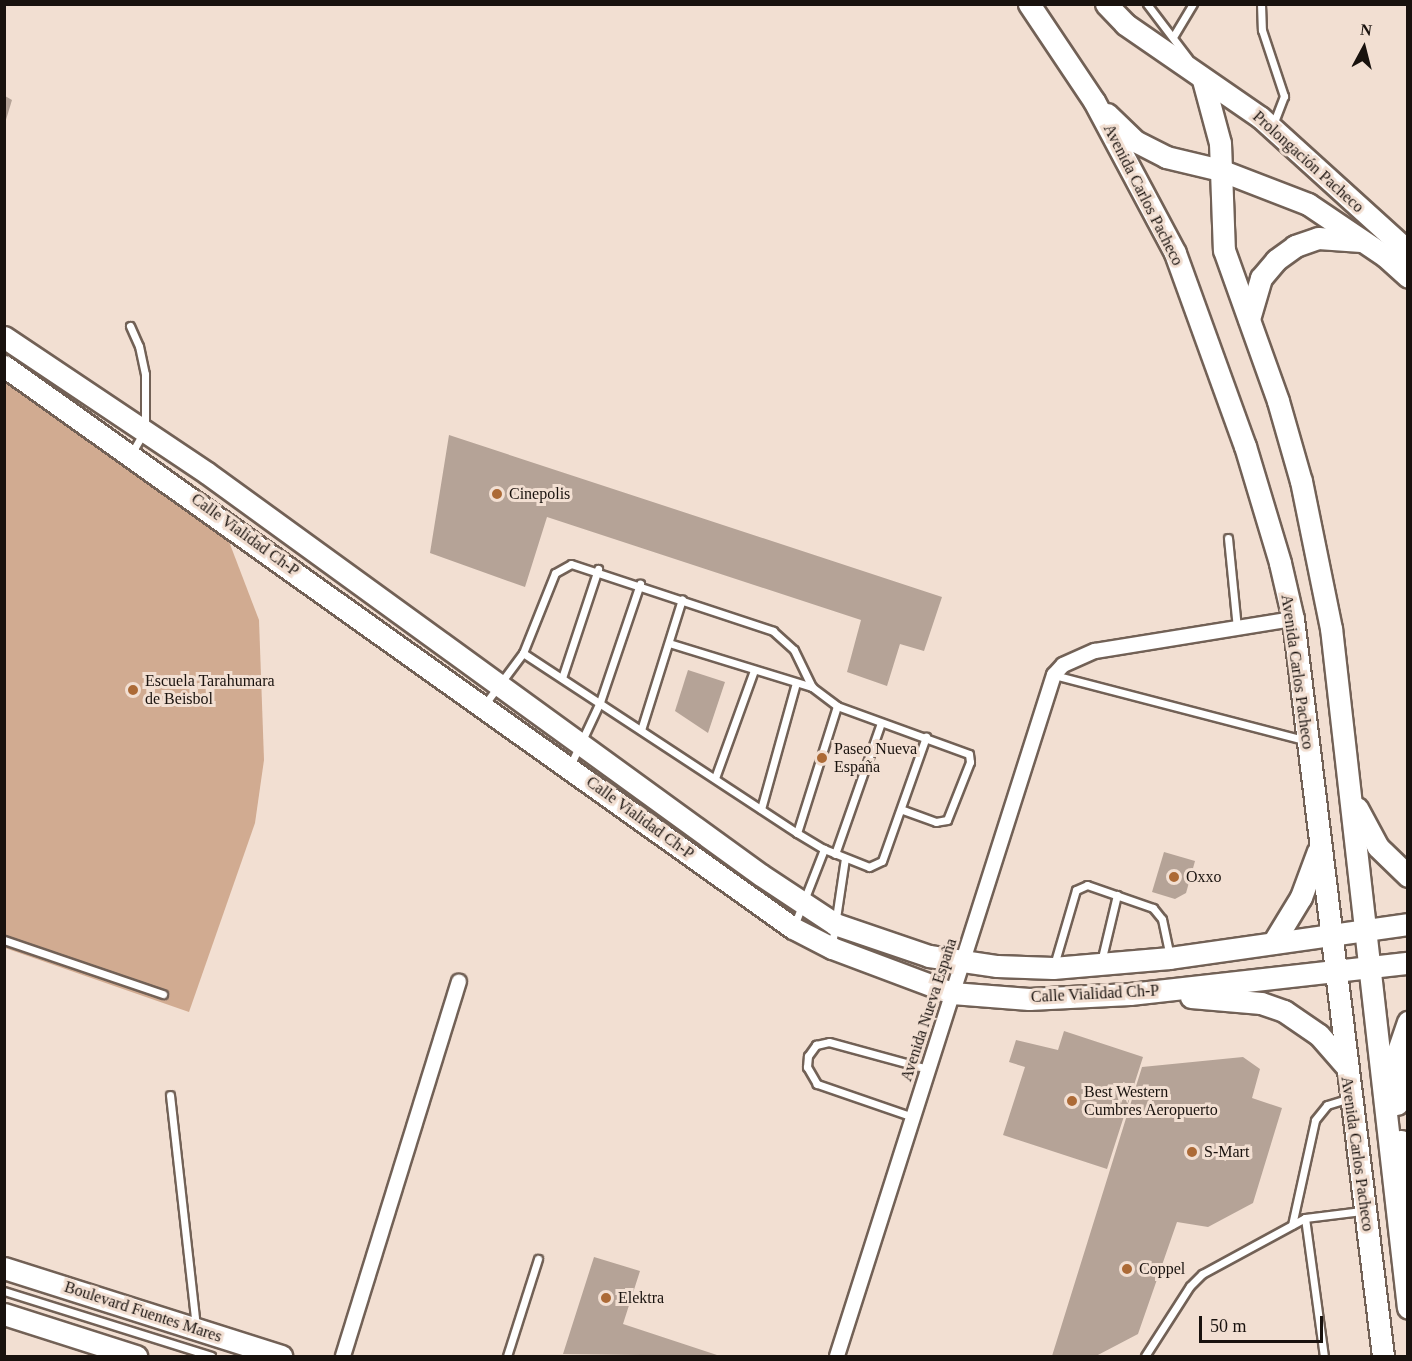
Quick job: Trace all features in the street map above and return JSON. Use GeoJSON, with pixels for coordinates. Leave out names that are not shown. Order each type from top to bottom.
{"type":"FeatureCollection","features":[{"type":"Feature","properties":{"kind":"main road","name":"Avenida Carlos Pacheco"},"geometry":{"type":"LineString","coordinates":[[1029,4],[1094,101],[1175,253],[1245,446],[1293,619],[1306,741],[1332,937],[1345,1065],[1383,1356]]}},
{"type":"Feature","properties":{"kind":"main road"},"geometry":{"type":"LineString","coordinates":[[1106,4],[1125,24],[1203,80]]}},
{"type":"Feature","properties":{"kind":"main road","name":"Avenida Carlos Pacheco"},"geometry":{"type":"LineString","coordinates":[[1203,80],[1220,143],[1224,250],[1278,401],[1301,481],[1331,628],[1367,933],[1407,1308]]}},
{"type":"Feature","properties":{"kind":"main road","name":"Prolongación Pacheco"},"geometry":{"type":"LineString","coordinates":[[1203,80],[1236,99],[1271,127],[1407,251]]}},
{"type":"Feature","properties":{"kind":"main road","name":"Prolongación Pacheco"},"geometry":{"type":"LineString","coordinates":[[1094,101],[1135,141],[1166,157],[1220,170],[1308,204],[1364,242],[1407,277]]}},
{"type":"Feature","properties":{"kind":"main road"},"geometry":{"type":"LineString","coordinates":[[1249,323],[1252,300],[1261,278],[1276,260],[1295,246],[1318,238],[1341,237],[1364,242]]}},
{"type":"Feature","properties":{"kind":"main road","name":"Calle Vialidad Ch-P"},"geometry":{"type":"LineString","coordinates":[[4,337],[145,430],[802,904],[835,924],[894,946],[962,962],[1053,968],[1100,966],[1170,958],[1273,943],[1367,933],[1407,924]]}},
{"type":"Feature","properties":{"kind":"main road","name":"Calle Vialidad Ch-P"},"geometry":{"type":"LineString","coordinates":[[4,366],[131,454],[793,928],[832,948],[952,993],[1029,999],[1130,994],[1407,963]]}},
{"type":"Feature","properties":{"kind":"main road"},"geometry":{"type":"LineString","coordinates":[[1351,798],[1378,847],[1407,876]]}},
{"type":"Feature","properties":{"kind":"main road"},"geometry":{"type":"LineString","coordinates":[[1273,943],[1301,897],[1319,847]]}},
{"type":"Feature","properties":{"kind":"main road"},"geometry":{"type":"LineString","coordinates":[[1130,994],[1261,1003],[1302,1021],[1345,1065]]}},
{"type":"Feature","properties":{"kind":"main road"},"geometry":{"type":"LineString","coordinates":[[1407,1022],[1395,1081],[1407,1191]]}},
{"type":"Feature","properties":{"kind":"main road"},"geometry":{"type":"LineString","coordinates":[[1395,1081],[1407,1102]]}},
{"type":"Feature","properties":{"kind":"main road","name":"Boulevard Fuentes Mares"},"geometry":{"type":"LineString","coordinates":[[4,1268],[281,1356]]}},
{"type":"Feature","properties":{"kind":"main road"},"geometry":{"type":"LineString","coordinates":[[4,1314],[110,1352],[136,1356]]}},
{"type":"Feature","properties":{"kind":"street"},"geometry":{"type":"LineString","coordinates":[[1054,675],[1063,665],[1095,651],[1293,619]]}},
{"type":"Feature","properties":{"kind":"street","name":"Avenida Nueva España"},"geometry":{"type":"LineString","coordinates":[[837,1356],[1054,675]]}},
{"type":"Feature","properties":{"kind":"street"},"geometry":{"type":"LineString","coordinates":[[343,1356],[459,982]]}},
{"type":"Feature","properties":{"kind":"lane"},"geometry":{"type":"LineString","coordinates":[[1173,36],[1193,4]]}},
{"type":"Feature","properties":{"kind":"lane"},"geometry":{"type":"LineString","coordinates":[[1261,4],[1262,30],[1284,96],[1271,127]]}},
{"type":"Feature","properties":{"kind":"lane"},"geometry":{"type":"LineString","coordinates":[[1149,5],[1203,80]]}},
{"type":"Feature","properties":{"kind":"lane"},"geometry":{"type":"LineString","coordinates":[[130,326],[139,346],[145,374],[145,430],[131,454]]}},
{"type":"Feature","properties":{"kind":"lane"},"geometry":{"type":"LineString","coordinates":[[1228,538],[1237,628]]}},
{"type":"Feature","properties":{"kind":"lane"},"geometry":{"type":"LineString","coordinates":[[483,706],[523,653],[555,573],[571,564],[598,569],[773,631],[794,650],[812,687]]}},
{"type":"Feature","properties":{"kind":"lane"},"geometry":{"type":"LineString","coordinates":[[562,678],[598,569]]}},
{"type":"Feature","properties":{"kind":"lane"},"geometry":{"type":"LineString","coordinates":[[570,767],[582,746],[600,702],[640,584]]}},
{"type":"Feature","properties":{"kind":"lane"},"geometry":{"type":"LineString","coordinates":[[641,730],[682,599]]}},
{"type":"Feature","properties":{"kind":"lane"},"geometry":{"type":"LineString","coordinates":[[669,643],[812,687],[837,706],[967,751],[970,762],[947,820],[936,822],[901,810]]}},
{"type":"Feature","properties":{"kind":"lane"},"geometry":{"type":"LineString","coordinates":[[523,653],[824,849],[869,867],[879,865],[926,737]]}},
{"type":"Feature","properties":{"kind":"lane"},"geometry":{"type":"LineString","coordinates":[[715,777],[754,670]]}},
{"type":"Feature","properties":{"kind":"lane"},"geometry":{"type":"LineString","coordinates":[[1054,675],[1306,741]]}},
{"type":"Feature","properties":{"kind":"lane"},"geometry":{"type":"LineString","coordinates":[[761,809],[796,683]]}},
{"type":"Feature","properties":{"kind":"lane"},"geometry":{"type":"LineString","coordinates":[[797,832],[837,706]]}},
{"type":"Feature","properties":{"kind":"lane"},"geometry":{"type":"LineString","coordinates":[[835,854],[881,723]]}},
{"type":"Feature","properties":{"kind":"lane"},"geometry":{"type":"LineString","coordinates":[[793,928],[824,849]]}},
{"type":"Feature","properties":{"kind":"lane"},"geometry":{"type":"LineString","coordinates":[[832,948],[845,858]]}},
{"type":"Feature","properties":{"kind":"lane"},"geometry":{"type":"LineString","coordinates":[[1053,968],[1076,890],[1087,885],[1147,903],[1159,914],[1170,958]]}},
{"type":"Feature","properties":{"kind":"lane"},"geometry":{"type":"LineString","coordinates":[[1100,966],[1118,895]]}},
{"type":"Feature","properties":{"kind":"lane"},"geometry":{"type":"LineString","coordinates":[[4,940],[163,994]]}},
{"type":"Feature","properties":{"kind":"lane"},"geometry":{"type":"LineString","coordinates":[[913,1117],[817,1084],[807,1067],[808,1056],[816,1045],[829,1042],[928,1069]]}},
{"type":"Feature","properties":{"kind":"lane"},"geometry":{"type":"LineString","coordinates":[[170,1095],[197,1330]]}},
{"type":"Feature","properties":{"kind":"lane"},"geometry":{"type":"LineString","coordinates":[[1292,1225],[1315,1120],[1327,1105],[1350,1098]]}},
{"type":"Feature","properties":{"kind":"lane"},"geometry":{"type":"LineString","coordinates":[[1145,1356],[1190,1286],[1202,1274],[1305,1218],[1365,1211]]}},
{"type":"Feature","properties":{"kind":"lane"},"geometry":{"type":"LineString","coordinates":[[1305,1218],[1324,1356]]}},
{"type":"Feature","properties":{"kind":"lane"},"geometry":{"type":"LineString","coordinates":[[507,1356],[538,1259]]}},
{"type":"Feature","properties":{"kind":"lane"},"geometry":{"type":"LineString","coordinates":[[4,1291],[212,1356]]}},
{"type":"Feature","properties":{"kind":"shaded area","name":"Escuela Tarahumara de Beisbol"},"geometry":{"type":"Polygon","coordinates":[[[5,370],[220,518],[259,620],[264,760],[255,823],[189,1012],[5,948],[5,370]]]}},
{"type":"Feature","properties":{"kind":"building"},"geometry":{"type":"Polygon","coordinates":[[[5,96],[12,100],[5,123],[5,96]]]}},
{"type":"Feature","properties":{"kind":"building"},"geometry":{"type":"Polygon","coordinates":[[[449,435],[942,597],[924,651],[900,644],[887,686],[847,672],[861,620],[547,517],[525,587],[430,553],[449,435]]]}},
{"type":"Feature","properties":{"kind":"building"},"geometry":{"type":"Polygon","coordinates":[[[688,670],[725,682],[708,733],[675,711],[688,670]]]}},
{"type":"Feature","properties":{"kind":"building","name":"Oxxo"},"geometry":{"type":"Polygon","coordinates":[[[1164,852],[1195,861],[1186,893],[1175,899],[1152,892],[1164,852]]]}},
{"type":"Feature","properties":{"kind":"building","name":"Best Western Cumbres Aeropuerto"},"geometry":{"type":"Polygon","coordinates":[[[1064,1031],[1143,1057],[1107,1169],[1003,1135],[1025,1067],[1009,1062],[1016,1040],[1058,1050],[1064,1031]]]}},
{"type":"Feature","properties":{"kind":"building","name":"S-Mart"},"geometry":{"type":"Polygon","coordinates":[[[1243,1057],[1260,1069],[1252,1098],[1282,1108],[1253,1203],[1208,1227],[1177,1222],[1138,1334],[1096,1356],[1052,1356],[1142,1067],[1243,1057]]]}},
{"type":"Feature","properties":{"kind":"building","name":"Elektra"},"geometry":{"type":"Polygon","coordinates":[[[594,1257],[640,1271],[623,1324],[720,1356],[563,1354],[594,1257]]]}},
{"type":"Feature","properties":{"kind":"place","name":"Cinepolis"},"geometry":{"type":"Point","coordinates":[497,494]}},
{"type":"Feature","properties":{"kind":"place","name":"Escuela Tarahumara de Beisbol"},"geometry":{"type":"Point","coordinates":[133,690]}},
{"type":"Feature","properties":{"kind":"place","name":"Paseo Nueva España"},"geometry":{"type":"Point","coordinates":[822,758]}},
{"type":"Feature","properties":{"kind":"place","name":"Oxxo"},"geometry":{"type":"Point","coordinates":[1174,877]}},
{"type":"Feature","properties":{"kind":"place","name":"Best Western Cumbres Aeropuerto"},"geometry":{"type":"Point","coordinates":[1072,1101]}},
{"type":"Feature","properties":{"kind":"place","name":"S-Mart"},"geometry":{"type":"Point","coordinates":[1192,1152]}},
{"type":"Feature","properties":{"kind":"place","name":"Coppel"},"geometry":{"type":"Point","coordinates":[1127,1269]}},
{"type":"Feature","properties":{"kind":"place","name":"Elektra"},"geometry":{"type":"Point","coordinates":[606,1298]}}]}
